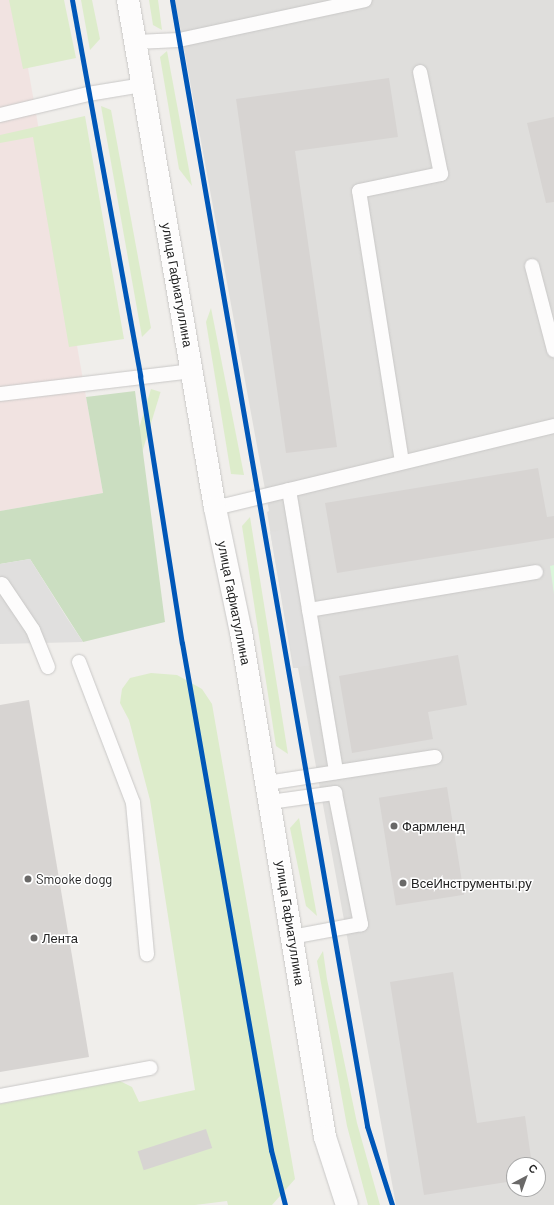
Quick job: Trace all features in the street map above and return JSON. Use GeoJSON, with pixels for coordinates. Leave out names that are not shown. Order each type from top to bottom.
{"type":"FeatureCollection","features":[{"type":"Feature","properties":{"kind":"street","name":"улица Гафиатуллина"},"geometry":{"type":"LineString","coordinates":[[128,0],[215,508],[241,632],[325,1137],[345,1205]]}},
{"type":"Feature","properties":{"kind":"lane"},"geometry":{"type":"LineString","coordinates":[[136,42],[179,40],[365,0]]}},
{"type":"Feature","properties":{"kind":"lane"},"geometry":{"type":"LineString","coordinates":[[402,462],[358,191],[441,174],[420,72]]}},
{"type":"Feature","properties":{"kind":"lane"},"geometry":{"type":"LineString","coordinates":[[0,115],[88,94],[143,85]]}},
{"type":"Feature","properties":{"kind":"lane"},"geometry":{"type":"LineString","coordinates":[[532,266],[554,350]]}},
{"type":"Feature","properties":{"kind":"lane"},"geometry":{"type":"LineString","coordinates":[[0,394],[192,371]]}},
{"type":"Feature","properties":{"kind":"lane"},"geometry":{"type":"LineString","coordinates":[[215,508],[554,426]]}},
{"type":"Feature","properties":{"kind":"lane"},"geometry":{"type":"LineString","coordinates":[[289,490],[336,772]]}},
{"type":"Feature","properties":{"kind":"lane"},"geometry":{"type":"LineString","coordinates":[[309,610],[536,572]]}},
{"type":"Feature","properties":{"kind":"lane"},"geometry":{"type":"LineString","coordinates":[[2,584],[33,630],[48,667]]}},
{"type":"Feature","properties":{"kind":"lane"},"geometry":{"type":"LineString","coordinates":[[79,662],[133,804],[147,954]]}},
{"type":"Feature","properties":{"kind":"lane"},"geometry":{"type":"LineString","coordinates":[[268,792],[336,772],[434,757]]}},
{"type":"Feature","properties":{"kind":"lane"},"geometry":{"type":"LineString","coordinates":[[268,792],[335,793],[361,924],[292,937]]}},
{"type":"Feature","properties":{"kind":"lane"},"geometry":{"type":"LineString","coordinates":[[0,1096],[150,1068]]}},
{"type":"Feature","properties":{"kind":"shaded area"},"geometry":{"type":"Polygon","coordinates":[[[0,0],[16,0],[103,493],[0,511],[0,0]]]}},
{"type":"Feature","properties":{"kind":"shaded area"},"geometry":{"type":"Polygon","coordinates":[[[175,0],[554,0],[554,1205],[396,1205],[298,668],[293,668],[267,512],[269,511],[175,0]]]}},
{"type":"Feature","properties":{"kind":"shaded area"},"geometry":{"type":"Polygon","coordinates":[[[287,529],[311,665],[294,668],[270,532],[287,529]]]}},
{"type":"Feature","properties":{"kind":"shaded area"},"geometry":{"type":"Polygon","coordinates":[[[30,559],[83,642],[0,644],[0,564],[30,559]]]}},
{"type":"Feature","properties":{"kind":"green space"},"geometry":{"type":"Polygon","coordinates":[[[9,0],[64,0],[76,58],[23,69],[9,0]]]}},
{"type":"Feature","properties":{"kind":"green space"},"geometry":{"type":"Polygon","coordinates":[[[81,0],[92,0],[100,39],[90,50],[81,0]]]}},
{"type":"Feature","properties":{"kind":"green space"},"geometry":{"type":"Polygon","coordinates":[[[149,0],[158,0],[162,30],[153,25],[149,0]]]}},
{"type":"Feature","properties":{"kind":"green space"},"geometry":{"type":"Polygon","coordinates":[[[167,51],[192,186],[179,169],[160,57],[167,51]]]}},
{"type":"Feature","properties":{"kind":"green space"},"geometry":{"type":"Polygon","coordinates":[[[101,106],[111,110],[151,328],[142,337],[101,106]]]}},
{"type":"Feature","properties":{"kind":"green space"},"geometry":{"type":"Polygon","coordinates":[[[85,116],[124,339],[69,347],[33,137],[0,143],[0,135],[85,116]]]}},
{"type":"Feature","properties":{"kind":"green space"},"geometry":{"type":"Polygon","coordinates":[[[211,308],[244,475],[231,474],[206,322],[211,308]]]}},
{"type":"Feature","properties":{"kind":"green space"},"geometry":{"type":"Polygon","coordinates":[[[151,389],[161,392],[134,479],[124,476],[151,389]]]}},
{"type":"Feature","properties":{"kind":"green space"},"geometry":{"type":"Polygon","coordinates":[[[135,391],[165,622],[83,642],[30,559],[0,564],[0,511],[103,493],[86,397],[135,391]]]}},
{"type":"Feature","properties":{"kind":"green space"},"geometry":{"type":"Polygon","coordinates":[[[250,517],[288,754],[276,746],[242,526],[250,517]]]}},
{"type":"Feature","properties":{"kind":"green space"},"geometry":{"type":"Polygon","coordinates":[[[554,565],[554,594],[550,566],[554,565]]]}},
{"type":"Feature","properties":{"kind":"green space"},"geometry":{"type":"Polygon","coordinates":[[[151,673],[177,675],[202,689],[212,704],[295,1179],[272,1205],[228,1205],[227,1201],[195,1205],[0,1205],[0,1104],[120,1081],[132,1087],[139,1102],[195,1090],[150,800],[129,720],[120,703],[122,689],[130,678],[151,673]]]}},
{"type":"Feature","properties":{"kind":"green space"},"geometry":{"type":"Polygon","coordinates":[[[299,818],[317,916],[306,906],[290,828],[299,818]]]}},
{"type":"Feature","properties":{"kind":"green space"},"geometry":{"type":"Polygon","coordinates":[[[323,951],[327,979],[357,1123],[380,1205],[368,1205],[347,1126],[317,961],[323,951]]]}},
{"type":"Feature","properties":{"kind":"building"},"geometry":{"type":"Polygon","coordinates":[[[389,78],[398,137],[295,151],[337,447],[286,453],[236,99],[389,78]]]}},
{"type":"Feature","properties":{"kind":"building"},"geometry":{"type":"Polygon","coordinates":[[[554,117],[554,202],[546,203],[527,123],[554,117]]]}},
{"type":"Feature","properties":{"kind":"building"},"geometry":{"type":"Polygon","coordinates":[[[538,468],[547,517],[554,516],[554,538],[337,573],[325,503],[538,468]]]}},
{"type":"Feature","properties":{"kind":"building"},"geometry":{"type":"Polygon","coordinates":[[[458,655],[467,705],[428,712],[433,739],[352,753],[339,676],[458,655]]]}},
{"type":"Feature","properties":{"kind":"building","name":"Лента"},"geometry":{"type":"Polygon","coordinates":[[[29,700],[89,1057],[0,1072],[0,705],[29,700]]]}},
{"type":"Feature","properties":{"kind":"building"},"geometry":{"type":"Polygon","coordinates":[[[447,787],[464,895],[396,905],[379,798],[447,787]]]}},
{"type":"Feature","properties":{"kind":"building"},"geometry":{"type":"Polygon","coordinates":[[[453,972],[477,1123],[525,1116],[531,1157],[506,1157],[506,1182],[424,1195],[390,982],[453,972]]]}},
{"type":"Feature","properties":{"kind":"building"},"geometry":{"type":"Polygon","coordinates":[[[206,1129],[212,1148],[144,1170],[138,1151],[206,1129]]]}},
{"type":"Feature","properties":{"kind":"cycle path"},"geometry":{"type":"LineString","coordinates":[[72,0],[140,376],[182,643],[271,1150],[285,1205]]}},
{"type":"Feature","properties":{"kind":"cycle path"},"geometry":{"type":"LineString","coordinates":[[172,0],[367,1126],[392,1205]]}},
{"type":"Feature","properties":{"kind":"place","name":"Фармленд"},"geometry":{"type":"Point","coordinates":[394,826]}},
{"type":"Feature","properties":{"kind":"place","name":"Smooke dogg"},"geometry":{"type":"Point","coordinates":[28,879]}},
{"type":"Feature","properties":{"kind":"place","name":"ВсеИнструменты.ру"},"geometry":{"type":"Point","coordinates":[403,883]}},
{"type":"Feature","properties":{"kind":"place","name":"Лента"},"geometry":{"type":"Point","coordinates":[34,938]}}]}
